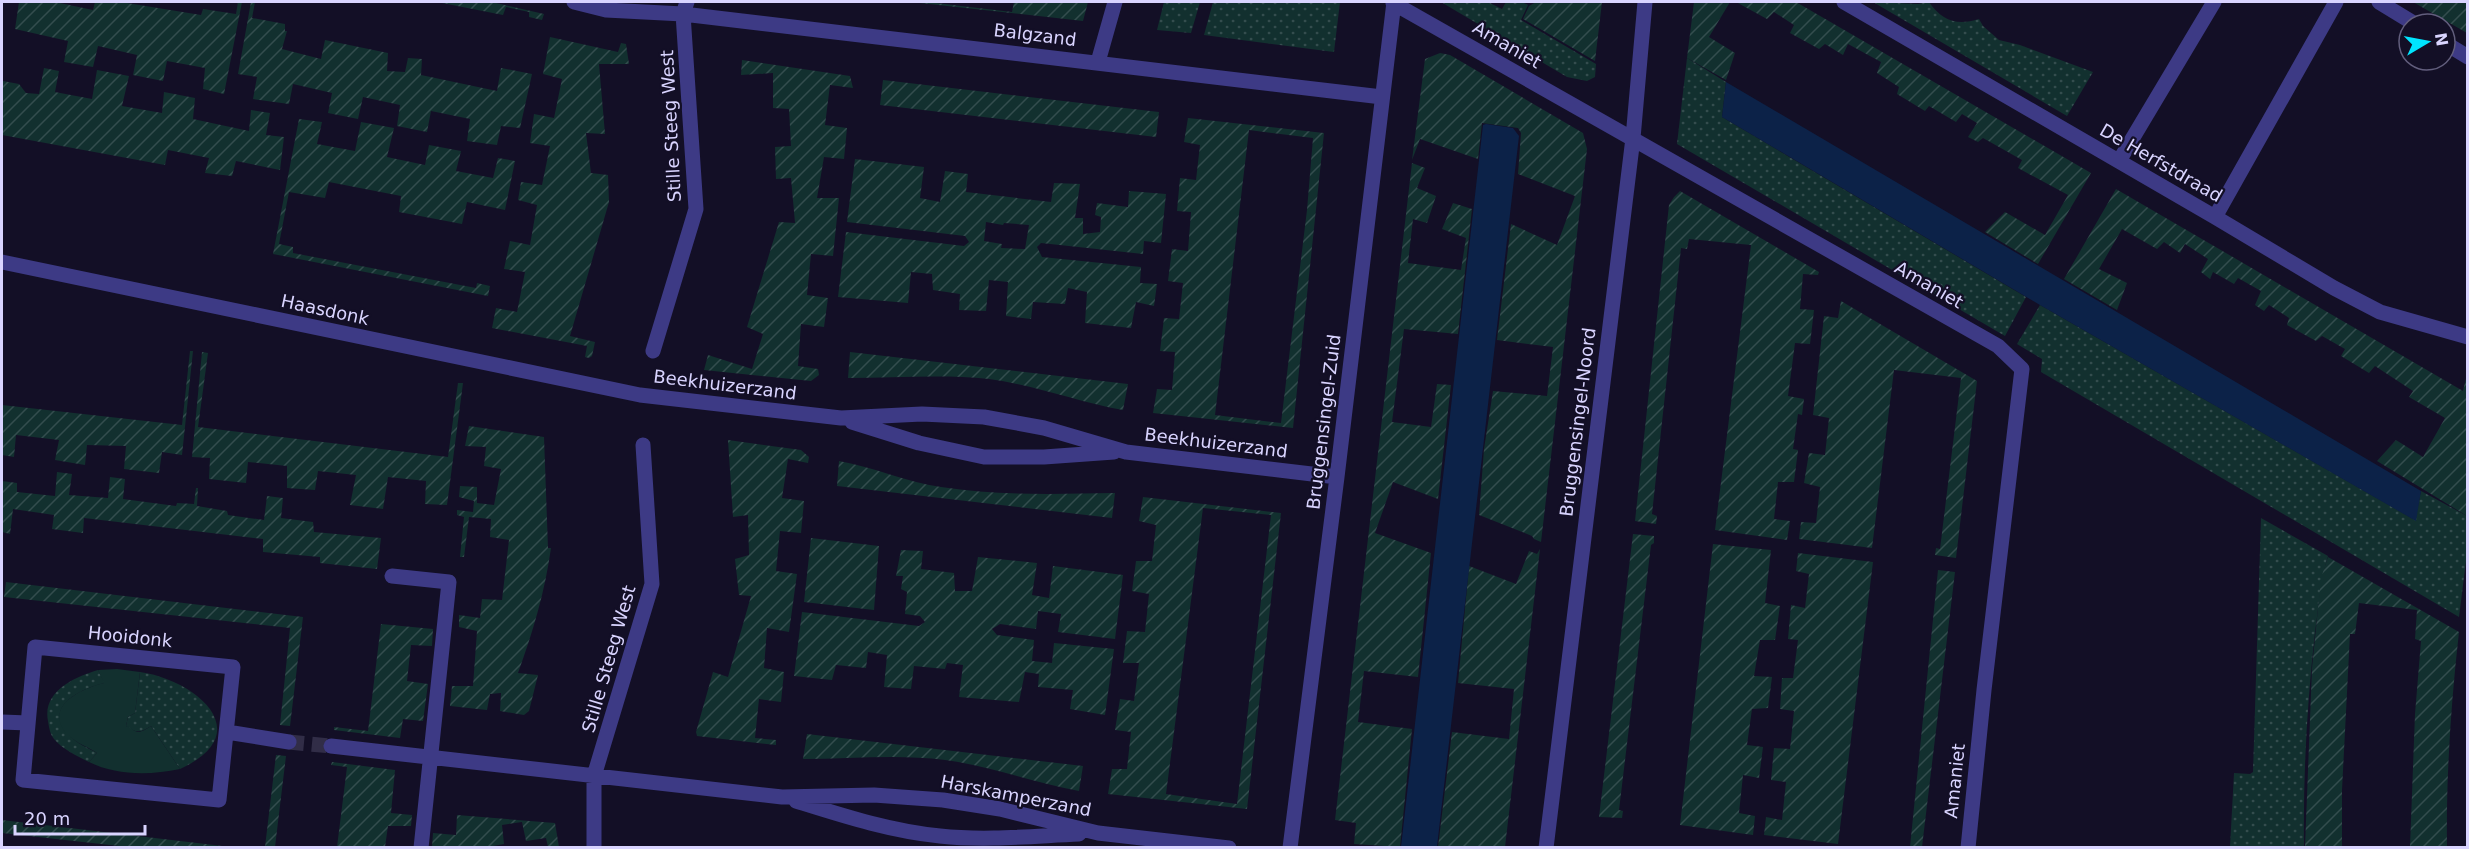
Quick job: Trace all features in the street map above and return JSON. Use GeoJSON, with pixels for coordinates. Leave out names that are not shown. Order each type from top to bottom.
{"type":"FeatureCollection","features":[{"type":"Feature","properties":{"kind":"street","name":"Balgzand"},"geometry":{"type":"LineString","coordinates":[[574,2],[606,10],[685,8],[745,23],[864,34],[1382,97]]}},
{"type":"Feature","properties":{"kind":"street"},"geometry":{"type":"LineString","coordinates":[[1098,62],[1115,2]]}},
{"type":"Feature","properties":{"kind":"street","name":"Amaniet"},"geometry":{"type":"LineString","coordinates":[[1394,2],[1998,346],[2022,369],[1968,848]]}},
{"type":"Feature","properties":{"kind":"street","name":"Bruggensingel-Zuid"},"geometry":{"type":"LineString","coordinates":[[1290,848],[1338,477],[1394,2]]}},
{"type":"Feature","properties":{"kind":"street","name":"Bruggensingel-Noord"},"geometry":{"type":"LineString","coordinates":[[1546,848],[1633,138],[1645,2]]}},
{"type":"Feature","properties":{"kind":"street","name":"De Herfstdraad"},"geometry":{"type":"LineString","coordinates":[[1844,2],[2334,288],[2380,312],[2468,337]]}},
{"type":"Feature","properties":{"kind":"street"},"geometry":{"type":"LineString","coordinates":[[2119,161],[2214,2]]}},
{"type":"Feature","properties":{"kind":"street"},"geometry":{"type":"LineString","coordinates":[[2215,217],[2336,2]]}},
{"type":"Feature","properties":{"kind":"street"},"geometry":{"type":"LineString","coordinates":[[2379,2],[2397,13]]}},
{"type":"Feature","properties":{"kind":"street","name":"Stille Steeg West"},"geometry":{"type":"LineString","coordinates":[[653,351],[696,209],[685,8]]}},
{"type":"Feature","properties":{"kind":"street","name":"Haasdonk"},"geometry":{"type":"LineString","coordinates":[[2,262],[640,395]]}},
{"type":"Feature","properties":{"kind":"street","name":"Beekhuizerzand"},"geometry":{"type":"LineString","coordinates":[[640,395],[841,418],[921,414],[984,417],[1044,428],[1126,452],[1338,477]]}},
{"type":"Feature","properties":{"kind":"street","name":"Beekhuizerzand"},"geometry":{"type":"LineString","coordinates":[[841,418],[919,443],[984,457],[1044,457],[1126,452]]}},
{"type":"Feature","properties":{"kind":"street","name":"Stille Steeg West"},"geometry":{"type":"LineString","coordinates":[[594,848],[594,776],[652,584],[643,445]]}},
{"type":"Feature","properties":{"kind":"street"},"geometry":{"type":"LineString","coordinates":[[392,576],[449,582],[421,848]]}},
{"type":"Feature","properties":{"kind":"street","name":"Hooidonk"},"geometry":{"type":"LineString","coordinates":[[35,647],[233,666],[219,800],[23,780],[28,723],[35,647]]}},
{"type":"Feature","properties":{"kind":"street"},"geometry":{"type":"LineString","coordinates":[[2,722],[28,723]]}},
{"type":"Feature","properties":{"kind":"street"},"geometry":{"type":"LineString","coordinates":[[227,732],[289,742]]}},
{"type":"Feature","properties":{"kind":"street"},"geometry":{"type":"LineString","coordinates":[[331,746],[594,776]]}},
{"type":"Feature","properties":{"kind":"street","name":"Harskamperzand"},"geometry":{"type":"LineString","coordinates":[[594,776],[782,797],[874,795],[943,800],[1000,809],[1098,833],[1229,848]]}},
{"type":"Feature","properties":{"kind":"street","name":"Harskamperzand"},"geometry":{"type":"LineString","coordinates":[[782,797],[875,826],[941,836],[1002,838],[1098,833]]}},
{"type":"Feature","properties":{"kind":"green space"},"geometry":{"type":"Polygon","coordinates":[[[19,2],[55,2],[93,10],[95,2],[121,2],[201,15],[203,9],[236,14],[238,2],[242,2],[224,94],[203,89],[205,68],[167,61],[163,81],[133,75],[137,55],[98,46],[93,67],[64,62],[68,41],[15,29],[19,2]]]}},
{"type":"Feature","properties":{"kind":"green space"},"geometry":{"type":"Polygon","coordinates":[[[251,2],[255,2],[252,18],[285,24],[285,31],[287,31],[282,49],[321,59],[325,40],[388,53],[387,71],[405,72],[408,58],[422,59],[421,75],[497,91],[501,68],[532,74],[520,128],[501,126],[497,145],[467,141],[470,119],[431,111],[427,132],[397,126],[400,105],[363,97],[358,119],[328,113],[332,93],[293,84],[289,104],[253,99],[257,77],[238,74],[251,2]]]}},
{"type":"Feature","properties":{"kind":"green space"},"geometry":{"type":"Polygon","coordinates":[[[437,2],[492,2],[544,14],[542,20],[529,17],[529,12],[506,7],[503,15],[437,2]]]}},
{"type":"Feature","properties":{"kind":"green space"},"geometry":{"type":"Polygon","coordinates":[[[911,2],[936,2],[1012,12],[1014,2],[1088,2],[1083,21],[911,2]]]}},
{"type":"Feature","properties":{"kind":"green space"},"geometry":{"type":"Polygon","coordinates":[[[1164,2],[1200,2],[1191,33],[1157,30],[1164,2]]]}},
{"type":"Feature","properties":{"kind":"green space"},"geometry":{"type":"Polygon","coordinates":[[[1213,2],[1340,2],[1334,52],[1204,35],[1213,2]]]}},
{"type":"Feature","properties":{"kind":"green space"},"geometry":{"type":"Polygon","coordinates":[[[1441,2],[1488,2],[1502,9],[1506,2],[1522,2],[1528,5],[1521,20],[1596,64],[1595,77],[1587,81],[1567,77],[1441,2]]]}},
{"type":"Feature","properties":{"kind":"green space"},"geometry":{"type":"Polygon","coordinates":[[[1536,2],[1602,2],[1595,61],[1523,19],[1529,6],[1536,2]]]}},
{"type":"Feature","properties":{"kind":"green space"},"geometry":{"type":"Polygon","coordinates":[[[1694,2],[1730,2],[1709,37],[1735,53],[1726,80],[1687,58],[1694,2]]]}},
{"type":"Feature","properties":{"kind":"green space"},"geometry":{"type":"Polygon","coordinates":[[[1736,2],[1796,2],[2091,173],[2038,264],[1985,232],[2005,212],[2045,235],[2068,195],[2018,168],[2022,160],[1983,138],[1978,142],[1968,137],[1977,123],[1962,114],[1956,122],[1929,106],[1925,111],[1897,94],[1899,87],[1877,73],[1881,62],[1848,44],[1843,55],[1825,44],[1819,49],[1790,33],[1794,25],[1774,12],[1767,19],[1736,2]]]}},
{"type":"Feature","properties":{"kind":"green space"},"geometry":{"type":"Polygon","coordinates":[[[1873,2],[1918,4],[1929,2],[1945,18],[1957,22],[1979,19],[1983,26],[1999,40],[2020,45],[2093,72],[2067,116],[1873,2]]]}},
{"type":"Feature","properties":{"kind":"green space"},"geometry":{"type":"Polygon","coordinates":[[[2413,2],[2467,2],[2467,33],[2457,27],[2457,12],[2430,12],[2413,2]]]}},
{"type":"Feature","properties":{"kind":"green space"},"geometry":{"type":"Polygon","coordinates":[[[550,37],[618,52],[621,43],[626,44],[629,64],[599,64],[605,134],[586,133],[591,173],[608,175],[609,202],[570,336],[595,342],[592,356],[589,358],[585,357],[587,346],[492,328],[496,308],[517,312],[525,272],[504,269],[510,241],[530,245],[537,205],[518,200],[521,182],[542,185],[550,146],[530,143],[534,114],[554,118],[562,79],[543,74],[550,37]]]}},
{"type":"Feature","properties":{"kind":"green space"},"geometry":{"type":"Polygon","coordinates":[[[1440,53],[1450,55],[1583,133],[1587,149],[1541,542],[1532,536],[1479,515],[1484,449],[1493,391],[1547,396],[1553,347],[1497,340],[1511,224],[1557,245],[1575,196],[1518,174],[1521,133],[1518,128],[1482,123],[1478,159],[1420,139],[1412,160],[1425,59],[1440,53]]]}},
{"type":"Feature","properties":{"kind":"green space"},"geometry":{"type":"Polygon","coordinates":[[[1687,58],[1726,82],[1722,117],[2026,297],[2005,336],[1677,144],[1687,58]]]}},
{"type":"Feature","properties":{"kind":"green space"},"geometry":{"type":"Polygon","coordinates":[[[742,60],[850,76],[853,88],[830,85],[825,125],[847,128],[844,159],[824,157],[817,198],[839,198],[833,256],[811,254],[807,295],[828,298],[824,327],[801,324],[798,366],[818,369],[819,375],[811,381],[704,370],[708,355],[752,369],[763,334],[747,327],[779,222],[795,223],[791,178],[776,179],[775,147],[791,146],[789,109],[773,108],[773,73],[741,75],[742,60]]]}},
{"type":"Feature","properties":{"kind":"green space"},"geometry":{"type":"Polygon","coordinates":[[[44,68],[59,71],[55,92],[92,99],[97,70],[129,76],[122,106],[162,113],[164,92],[195,98],[193,119],[249,131],[251,110],[270,113],[266,135],[284,137],[280,170],[236,161],[232,176],[205,173],[209,158],[168,150],[165,165],[2,135],[3,81],[19,84],[26,93],[39,94],[44,68]]]}},
{"type":"Feature","properties":{"kind":"green space"},"geometry":{"type":"Polygon","coordinates":[[[883,80],[1159,112],[1156,137],[880,105],[883,80]]]}},
{"type":"Feature","properties":{"kind":"green space"},"geometry":{"type":"Polygon","coordinates":[[[1188,118],[1324,133],[1293,428],[1153,413],[1157,389],[1172,390],[1175,352],[1160,351],[1164,318],[1179,319],[1183,283],[1168,281],[1172,249],[1188,251],[1191,212],[1177,211],[1180,178],[1196,180],[1200,145],[1184,142],[1188,118]],[[1249,130],[1215,415],[1281,423],[1307,210],[1313,138],[1249,130]]]}},
{"type":"Feature","properties":{"kind":"green space"},"geometry":{"type":"Polygon","coordinates":[[[299,119],[322,122],[317,144],[355,151],[361,122],[394,128],[387,157],[425,165],[429,145],[461,151],[456,171],[493,178],[498,158],[515,161],[505,210],[467,202],[462,224],[399,212],[401,196],[329,182],[325,198],[289,192],[279,244],[293,247],[293,253],[476,288],[477,283],[490,286],[488,296],[273,254],[299,119]]]}},
{"type":"Feature","properties":{"kind":"green space"},"geometry":{"type":"Polygon","coordinates":[[[855,159],[924,167],[920,198],[940,202],[945,171],[968,174],[966,192],[1051,202],[1054,183],[1080,184],[1075,218],[1083,218],[1083,234],[1100,232],[1101,217],[1095,215],[1097,203],[1128,207],[1129,191],[1166,194],[1161,243],[1144,241],[1143,254],[1041,243],[1037,247],[1042,257],[1141,267],[1140,283],[1157,284],[1154,306],[1136,302],[1131,328],[1085,323],[1087,292],[1068,288],[1065,304],[1033,302],[1031,319],[1006,316],[1008,282],[989,280],[986,311],[959,310],[960,294],[933,290],[932,274],[911,272],[908,303],[838,297],[846,232],[964,246],[969,242],[965,236],[847,222],[855,159]],[[986,222],[984,241],[1002,244],[1001,248],[1025,249],[1029,225],[1004,223],[1003,225],[986,222]]]}},
{"type":"Feature","properties":{"kind":"green space"},"geometry":{"type":"Polygon","coordinates":[[[1412,163],[1425,168],[1417,188],[1436,196],[1427,223],[1413,219],[1408,263],[1461,270],[1466,238],[1442,229],[1453,203],[1472,209],[1458,334],[1404,329],[1392,422],[1431,427],[1437,384],[1451,385],[1438,499],[1393,482],[1375,533],[1431,553],[1418,677],[1364,671],[1358,722],[1412,729],[1400,847],[1354,844],[1356,823],[1335,820],[1412,163]]]}},
{"type":"Feature","properties":{"kind":"green space"},"geometry":{"type":"Polygon","coordinates":[[[2116,189],[2463,391],[2467,374],[2467,516],[2377,461],[2396,440],[2423,457],[2445,418],[2409,397],[2413,391],[2375,366],[2369,373],[2341,356],[2345,349],[2322,336],[2316,341],[2287,325],[2289,318],[2269,305],[2264,311],[2255,305],[2261,291],[2238,278],[2234,284],[2213,272],[2210,279],[2201,272],[2208,259],[2185,244],[2180,253],[2164,242],[2157,249],[2122,229],[2099,269],[2127,283],[2117,310],[2064,279],[2116,189]]]}},
{"type":"Feature","properties":{"kind":"green space"},"geometry":{"type":"Polygon","coordinates":[[[1680,191],[1819,272],[1818,275],[1803,274],[1800,309],[1814,310],[1810,344],[1795,343],[1788,396],[1804,399],[1802,415],[1798,414],[1793,449],[1798,450],[1794,482],[1778,482],[1774,519],[1790,521],[1787,540],[1715,530],[1751,245],[1689,239],[1687,249],[1681,248],[1652,514],[1657,516],[1656,524],[1635,521],[1669,205],[1680,191]]]}},
{"type":"Feature","properties":{"kind":"green space"},"geometry":{"type":"Polygon","coordinates":[[[1841,301],[1977,381],[1956,558],[1935,555],[1936,548],[1940,549],[1961,378],[1894,370],[1872,548],[1799,539],[1801,522],[1816,523],[1820,487],[1804,483],[1809,453],[1825,455],[1829,418],[1813,415],[1824,316],[1838,318],[1841,301]]]}},
{"type":"Feature","properties":{"kind":"green space"},"geometry":{"type":"Polygon","coordinates":[[[2040,305],[2415,520],[2421,491],[2467,516],[2467,553],[2459,617],[2041,372],[2042,359],[2017,344],[2040,305]]]}},
{"type":"Feature","properties":{"kind":"green space"},"geometry":{"type":"Polygon","coordinates":[[[190,351],[193,351],[182,455],[162,452],[159,473],[124,469],[126,446],[87,445],[85,465],[55,460],[59,440],[16,435],[14,457],[2,455],[2,405],[182,425],[190,351]]]}},
{"type":"Feature","properties":{"kind":"green space"},"geometry":{"type":"Polygon","coordinates":[[[202,352],[208,353],[198,427],[448,457],[458,383],[463,383],[447,505],[425,504],[426,481],[388,477],[383,509],[350,505],[356,475],[318,471],[315,490],[287,488],[287,466],[248,462],[246,483],[209,479],[210,458],[192,457],[202,352]]]}},
{"type":"Feature","properties":{"kind":"green space"},"geometry":{"type":"Polygon","coordinates":[[[850,352],[1128,384],[1123,410],[1023,385],[989,379],[937,376],[848,378],[850,352]]]}},
{"type":"Feature","properties":{"kind":"green space"},"geometry":{"type":"Polygon","coordinates":[[[469,426],[544,437],[548,548],[551,548],[538,611],[518,673],[538,675],[529,711],[524,715],[500,711],[501,693],[490,694],[487,710],[450,706],[452,686],[473,686],[477,631],[459,627],[459,615],[480,618],[482,599],[502,600],[509,540],[490,537],[491,519],[469,517],[464,557],[460,557],[464,517],[457,515],[457,510],[473,512],[474,501],[459,497],[460,486],[477,487],[477,503],[494,505],[501,469],[484,466],[486,447],[465,446],[469,426]]]}},
{"type":"Feature","properties":{"kind":"green space"},"geometry":{"type":"Polygon","coordinates":[[[728,440],[801,450],[809,457],[808,463],[788,459],[782,498],[804,501],[801,533],[780,531],[776,571],[797,574],[789,632],[767,628],[764,668],[784,672],[781,702],[759,699],[755,738],[776,740],[776,745],[697,736],[696,732],[713,672],[728,677],[751,596],[739,595],[735,559],[749,555],[748,515],[733,517],[728,440]]]}},
{"type":"Feature","properties":{"kind":"green space"},"geometry":{"type":"Polygon","coordinates":[[[839,461],[928,485],[963,490],[1028,494],[1115,493],[1112,518],[837,486],[839,461]]]}},
{"type":"Feature","properties":{"kind":"green space"},"geometry":{"type":"Polygon","coordinates":[[[57,472],[72,474],[69,495],[108,498],[110,477],[125,479],[123,499],[176,506],[177,503],[194,504],[196,488],[198,488],[197,506],[227,511],[228,515],[264,520],[267,496],[283,498],[281,518],[313,522],[314,532],[381,538],[377,569],[320,563],[320,557],[263,552],[263,539],[84,518],[83,533],[52,529],[54,515],[13,509],[10,534],[2,532],[2,481],[17,483],[17,492],[55,496],[57,472]]]}},
{"type":"Feature","properties":{"kind":"green space"},"geometry":{"type":"Polygon","coordinates":[[[1143,497],[1281,513],[1247,809],[1108,794],[1112,769],[1127,769],[1131,732],[1115,730],[1120,699],[1134,701],[1139,663],[1123,663],[1127,631],[1145,632],[1149,594],[1132,591],[1136,561],[1152,561],[1156,525],[1139,521],[1143,497]],[[1203,508],[1166,794],[1237,804],[1271,515],[1203,508]]]}},
{"type":"Feature","properties":{"kind":"green space"},"geometry":{"type":"Polygon","coordinates":[[[2261,518],[2328,556],[2320,594],[2310,686],[2305,767],[2304,847],[2230,847],[2234,773],[2250,774],[2253,772],[2261,518]]]}},
{"type":"Feature","properties":{"kind":"green space"},"geometry":{"type":"Polygon","coordinates":[[[1633,534],[1654,536],[1654,543],[1651,545],[1619,810],[1623,811],[1622,818],[1599,817],[1633,534]]]}},
{"type":"Feature","properties":{"kind":"green space"},"geometry":{"type":"Polygon","coordinates":[[[811,538],[879,546],[874,610],[804,602],[811,538]]]}},
{"type":"Feature","properties":{"kind":"green space"},"geometry":{"type":"Polygon","coordinates":[[[1713,544],[1771,550],[1765,603],[1780,606],[1775,640],[1760,640],[1754,676],[1772,677],[1768,708],[1752,709],[1747,745],[1763,747],[1759,778],[1743,775],[1739,813],[1755,816],[1753,835],[1680,825],[1713,544]]]}},
{"type":"Feature","properties":{"kind":"green space"},"geometry":{"type":"Polygon","coordinates":[[[1540,549],[1505,847],[1438,847],[1452,732],[1509,739],[1514,689],[1458,683],[1469,566],[1516,584],[1529,551],[1537,554],[1540,549]]]}},
{"type":"Feature","properties":{"kind":"green space"},"geometry":{"type":"Polygon","coordinates":[[[901,550],[923,551],[921,569],[954,573],[955,591],[972,591],[978,557],[1037,563],[1032,595],[1049,598],[1053,566],[1123,575],[1115,639],[1058,632],[1061,614],[1038,611],[1036,629],[1000,624],[992,629],[997,635],[1034,640],[1032,661],[1052,663],[1054,643],[1114,649],[1105,715],[1070,709],[1073,690],[1038,687],[1039,674],[1025,672],[1019,702],[959,697],[963,665],[947,663],[945,669],[914,666],[911,689],[884,687],[887,655],[868,652],[866,668],[836,665],[832,680],[794,676],[802,612],[919,626],[925,622],[920,616],[905,614],[907,592],[901,589],[903,576],[896,576],[901,550]]]}},
{"type":"Feature","properties":{"kind":"green space"},"geometry":{"type":"Polygon","coordinates":[[[1798,553],[1873,562],[1838,844],[1764,835],[1766,817],[1782,820],[1786,782],[1771,780],[1774,748],[1790,749],[1794,711],[1780,709],[1782,678],[1793,678],[1798,640],[1788,639],[1791,605],[1805,608],[1809,574],[1796,571],[1798,553]]]}},
{"type":"Feature","properties":{"kind":"green space"},"geometry":{"type":"Polygon","coordinates":[[[2328,557],[2459,632],[2450,739],[2447,847],[2410,847],[2415,714],[2421,641],[2415,639],[2417,610],[2359,603],[2355,634],[2350,634],[2342,790],[2342,847],[2305,847],[2312,668],[2321,578],[2328,557]]]}},
{"type":"Feature","properties":{"kind":"green space"},"geometry":{"type":"Polygon","coordinates":[[[1938,570],[1955,572],[1922,847],[1910,847],[1938,570]]]}},
{"type":"Feature","properties":{"kind":"green space"},"geometry":{"type":"Polygon","coordinates":[[[6,582],[303,617],[290,726],[280,725],[290,628],[4,597],[6,582]]]}},
{"type":"Feature","properties":{"kind":"green space"},"geometry":{"type":"Polygon","coordinates":[[[381,624],[433,629],[432,646],[411,645],[407,681],[428,684],[423,721],[403,719],[400,738],[334,730],[334,727],[368,731],[381,624]]]}},
{"type":"Feature","properties":{"kind":"green space"},"geometry":{"type":"Polygon","coordinates":[[[117,669],[140,672],[135,713],[128,717],[126,726],[139,732],[151,726],[180,769],[134,773],[100,767],[89,762],[97,753],[71,738],[61,725],[59,716],[68,700],[85,689],[104,683],[98,670],[117,669]]]}},
{"type":"Feature","properties":{"kind":"green space"},"geometry":{"type":"Polygon","coordinates":[[[98,670],[105,683],[76,694],[62,708],[60,716],[62,725],[72,738],[97,753],[89,762],[57,743],[49,728],[47,710],[50,701],[62,687],[70,681],[98,670]]]}},
{"type":"Feature","properties":{"kind":"green space"},"geometry":{"type":"Polygon","coordinates":[[[140,672],[181,685],[211,710],[217,725],[215,740],[203,755],[180,769],[151,726],[138,731],[126,726],[128,717],[135,713],[140,672]]]}},
{"type":"Feature","properties":{"kind":"green space"},"geometry":{"type":"Polygon","coordinates":[[[807,734],[1083,766],[1079,791],[979,766],[945,760],[892,757],[803,759],[807,734]]]}},
{"type":"Feature","properties":{"kind":"green space"},"geometry":{"type":"Polygon","coordinates":[[[276,755],[286,756],[275,847],[265,847],[276,755]]]}},
{"type":"Feature","properties":{"kind":"green space"},"geometry":{"type":"Polygon","coordinates":[[[332,762],[395,770],[391,813],[412,815],[411,826],[388,826],[385,847],[337,847],[347,767],[331,765],[332,762]]]}},
{"type":"Feature","properties":{"kind":"green space"},"geometry":{"type":"Polygon","coordinates":[[[457,815],[555,823],[559,847],[548,847],[546,838],[526,841],[522,822],[502,825],[504,844],[493,847],[432,847],[433,833],[456,835],[457,815]]]}},
{"type":"Feature","properties":{"kind":"green space"},"geometry":{"type":"Polygon","coordinates":[[[2,820],[231,847],[128,847],[2,833],[2,820]]]}},
{"type":"Feature","properties":{"kind":"water"},"geometry":{"type":"Polygon","coordinates":[[[1726,82],[2421,491],[2416,521],[2040,305],[1722,117],[1726,82]]]}},
{"type":"Feature","properties":{"kind":"water"},"geometry":{"type":"Polygon","coordinates":[[[1483,125],[1513,128],[1519,136],[1437,847],[1401,847],[1483,125]]]}},
{"type":"Feature","properties":{"kind":"tunnel"},"geometry":{"type":"LineString","coordinates":[[289,742],[331,746]]}}]}
